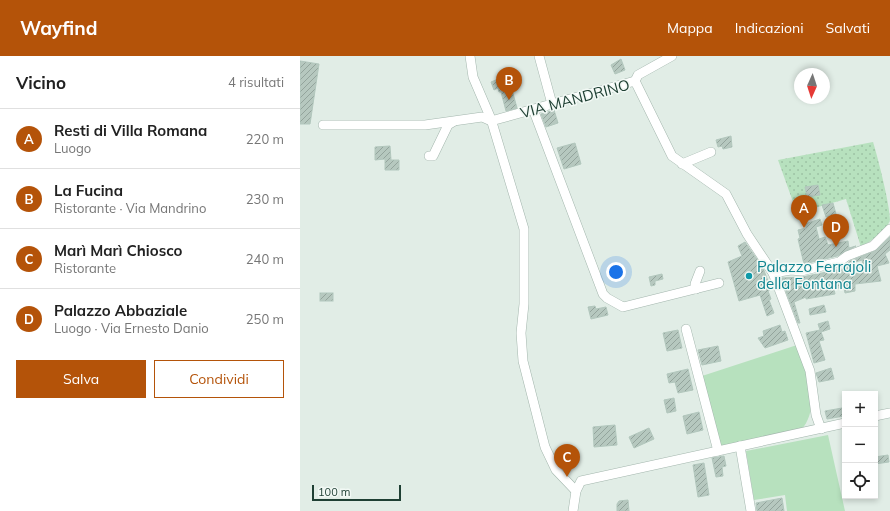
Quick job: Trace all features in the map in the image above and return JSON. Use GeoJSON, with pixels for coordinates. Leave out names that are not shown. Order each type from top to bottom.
{"type":"FeatureCollection","features":[{"type":"Feature","properties":{"kind":"street"},"geometry":{"type":"LineString","coordinates":[[470,56],[474,77],[491,121],[524,229],[524,304],[521,333],[523,361],[545,447],[556,470],[576,491]]}},
{"type":"Feature","properties":{"kind":"street"},"geometry":{"type":"LineString","coordinates":[[539,56],[552,104]]}},
{"type":"Feature","properties":{"kind":"street"},"geometry":{"type":"LineString","coordinates":[[635,81],[638,75],[672,56]]}},
{"type":"Feature","properties":{"kind":"street","name":"VIA MANDRINO"},"geometry":{"type":"LineString","coordinates":[[491,121],[635,81],[672,156],[726,194],[747,234],[773,273],[810,371],[816,415],[821,428]]}},
{"type":"Feature","properties":{"kind":"street"},"geometry":{"type":"LineString","coordinates":[[533,109],[603,294],[607,298],[623,307],[719,283]]}},
{"type":"Feature","properties":{"kind":"street"},"geometry":{"type":"LineString","coordinates":[[323,125],[404,126],[453,122],[482,117],[491,121]]}},
{"type":"Feature","properties":{"kind":"street"},"geometry":{"type":"LineString","coordinates":[[429,156],[434,156],[448,125],[453,122]]}},
{"type":"Feature","properties":{"kind":"street"},"geometry":{"type":"LineString","coordinates":[[682,164],[710,152]]}},
{"type":"Feature","properties":{"kind":"street"},"geometry":{"type":"LineString","coordinates":[[773,273],[829,266],[873,246],[890,229]]}},
{"type":"Feature","properties":{"kind":"street"},"geometry":{"type":"LineString","coordinates":[[696,289],[695,284],[700,271]]}},
{"type":"Feature","properties":{"kind":"street"},"geometry":{"type":"LineString","coordinates":[[686,329],[718,451]]}},
{"type":"Feature","properties":{"kind":"street"},"geometry":{"type":"LineString","coordinates":[[878,415],[890,413]]}},
{"type":"Feature","properties":{"kind":"street"},"geometry":{"type":"LineString","coordinates":[[573,511],[576,491],[581,481],[842,424]]}},
{"type":"Feature","properties":{"kind":"street"},"geometry":{"type":"LineString","coordinates":[[740,446],[751,511]]}},
{"type":"Feature","properties":{"kind":"green space"},"geometry":{"type":"Polygon","coordinates":[[[873,142],[881,170],[890,220],[882,232],[861,247],[846,199],[797,213],[778,160],[873,142]]]}},
{"type":"Feature","properties":{"kind":"green space"},"geometry":{"type":"Polygon","coordinates":[[[797,345],[805,365],[811,388],[812,399],[811,410],[807,421],[801,430],[720,447],[702,376],[797,345]]]}},
{"type":"Feature","properties":{"kind":"green space"},"geometry":{"type":"Polygon","coordinates":[[[828,435],[845,511],[787,511],[785,495],[754,500],[746,451],[828,435]]]}},
{"type":"Feature","properties":{"kind":"building"},"geometry":{"type":"Polygon","coordinates":[[[621,59],[625,70],[615,74],[611,65],[621,59]]]}},
{"type":"Feature","properties":{"kind":"building"},"geometry":{"type":"Polygon","coordinates":[[[300,61],[319,64],[310,124],[300,124],[300,61]]]}},
{"type":"Feature","properties":{"kind":"building"},"geometry":{"type":"Polygon","coordinates":[[[508,75],[517,108],[506,111],[501,92],[499,92],[498,88],[494,90],[491,82],[508,75]]]}},
{"type":"Feature","properties":{"kind":"building"},"geometry":{"type":"Polygon","coordinates":[[[554,110],[558,123],[546,127],[541,114],[554,110]]]}},
{"type":"Feature","properties":{"kind":"building"},"geometry":{"type":"Polygon","coordinates":[[[731,136],[732,147],[723,149],[722,146],[718,147],[716,140],[731,136]]]}},
{"type":"Feature","properties":{"kind":"building"},"geometry":{"type":"Polygon","coordinates":[[[575,143],[581,164],[564,169],[557,148],[575,143]]]}},
{"type":"Feature","properties":{"kind":"building"},"geometry":{"type":"Polygon","coordinates":[[[390,146],[391,160],[399,160],[399,170],[385,170],[385,159],[375,160],[375,147],[390,146]]]}},
{"type":"Feature","properties":{"kind":"building"},"geometry":{"type":"Polygon","coordinates":[[[818,185],[820,195],[807,197],[805,187],[818,185]]]}},
{"type":"Feature","properties":{"kind":"building"},"geometry":{"type":"Polygon","coordinates":[[[833,203],[836,214],[826,217],[822,205],[833,203]]]}},
{"type":"Feature","properties":{"kind":"building"},"geometry":{"type":"Polygon","coordinates":[[[820,219],[822,225],[816,227],[819,239],[825,237],[828,245],[848,241],[849,248],[856,246],[837,256],[804,264],[798,239],[800,238],[798,230],[806,228],[805,224],[820,219]]]}},
{"type":"Feature","properties":{"kind":"building"},"geometry":{"type":"Polygon","coordinates":[[[890,237],[890,250],[885,254],[889,263],[877,266],[881,281],[855,284],[855,291],[845,293],[844,287],[834,289],[835,294],[806,299],[806,297],[794,302],[800,323],[798,323],[781,278],[802,277],[847,268],[847,264],[850,261],[875,251],[890,237]],[[862,260],[852,263],[854,274],[865,272],[862,260]]]}},
{"type":"Feature","properties":{"kind":"building","name":"Palazzo Ferrajoli della Fontana"},"geometry":{"type":"Polygon","coordinates":[[[745,242],[763,268],[771,289],[768,291],[771,299],[769,300],[774,313],[767,316],[760,295],[739,301],[728,262],[742,256],[738,246],[745,242]]]}},
{"type":"Feature","properties":{"kind":"building"},"geometry":{"type":"Polygon","coordinates":[[[662,274],[663,279],[655,281],[655,285],[651,286],[649,277],[662,274]]]}},
{"type":"Feature","properties":{"kind":"building"},"geometry":{"type":"Polygon","coordinates":[[[320,293],[333,293],[333,301],[320,301],[320,293]]]}},
{"type":"Feature","properties":{"kind":"building"},"geometry":{"type":"Polygon","coordinates":[[[824,305],[826,312],[810,315],[809,309],[824,305]]]}},
{"type":"Feature","properties":{"kind":"building"},"geometry":{"type":"Polygon","coordinates":[[[595,306],[596,309],[606,307],[608,315],[591,319],[588,307],[595,306]]]}},
{"type":"Feature","properties":{"kind":"building"},"geometry":{"type":"Polygon","coordinates":[[[828,321],[830,329],[821,332],[824,340],[819,341],[825,360],[814,363],[806,333],[820,330],[818,324],[828,321]]]}},
{"type":"Feature","properties":{"kind":"building"},"geometry":{"type":"Polygon","coordinates":[[[780,325],[782,332],[785,331],[788,340],[765,348],[758,338],[764,336],[763,331],[780,325]]]}},
{"type":"Feature","properties":{"kind":"building"},"geometry":{"type":"Polygon","coordinates":[[[678,330],[682,348],[667,351],[663,333],[678,330]]]}},
{"type":"Feature","properties":{"kind":"building"},"geometry":{"type":"Polygon","coordinates":[[[718,346],[721,361],[702,365],[698,350],[718,346]]]}},
{"type":"Feature","properties":{"kind":"building"},"geometry":{"type":"Polygon","coordinates":[[[831,368],[834,379],[819,382],[816,373],[831,368]]]}},
{"type":"Feature","properties":{"kind":"building"},"geometry":{"type":"Polygon","coordinates":[[[688,369],[693,390],[678,393],[675,382],[669,383],[667,374],[688,369]]]}},
{"type":"Feature","properties":{"kind":"building"},"geometry":{"type":"Polygon","coordinates":[[[674,398],[676,411],[667,413],[664,400],[674,398]]]}},
{"type":"Feature","properties":{"kind":"building"},"geometry":{"type":"Polygon","coordinates":[[[842,408],[842,416],[827,419],[825,411],[842,408]]]}},
{"type":"Feature","properties":{"kind":"building"},"geometry":{"type":"Polygon","coordinates":[[[699,412],[703,430],[687,434],[683,416],[699,412]]]}},
{"type":"Feature","properties":{"kind":"building"},"geometry":{"type":"Polygon","coordinates":[[[615,425],[617,445],[594,447],[593,427],[615,425]]]}},
{"type":"Feature","properties":{"kind":"building"},"geometry":{"type":"Polygon","coordinates":[[[649,428],[654,439],[634,448],[629,437],[649,428]]]}},
{"type":"Feature","properties":{"kind":"building"},"geometry":{"type":"Polygon","coordinates":[[[888,455],[889,462],[878,464],[878,457],[888,455]]]}},
{"type":"Feature","properties":{"kind":"building"},"geometry":{"type":"Polygon","coordinates":[[[724,456],[726,466],[722,467],[723,476],[716,477],[712,458],[724,456]]]}},
{"type":"Feature","properties":{"kind":"building"},"geometry":{"type":"Polygon","coordinates":[[[704,463],[709,495],[698,497],[693,465],[704,463]]]}},
{"type":"Feature","properties":{"kind":"building"},"geometry":{"type":"Polygon","coordinates":[[[782,498],[784,511],[757,511],[756,503],[782,498]]]}},
{"type":"Feature","properties":{"kind":"building"},"geometry":{"type":"Polygon","coordinates":[[[628,500],[629,511],[617,511],[617,504],[619,501],[628,500]]]}},
{"type":"Feature","properties":{"kind":"place","name":"La Fucina"},"geometry":{"type":"Point","coordinates":[509,100]}},
{"type":"Feature","properties":{"kind":"place","name":"Resti di Villa Romana"},"geometry":{"type":"Point","coordinates":[804,228]}},
{"type":"Feature","properties":{"kind":"place","name":"Palazzo Abbaziale"},"geometry":{"type":"Point","coordinates":[836,247]}},
{"type":"Feature","properties":{"kind":"place","name":"Palazzo Ferrajoli della Fontana"},"geometry":{"type":"Point","coordinates":[749,276]}},
{"type":"Feature","properties":{"kind":"place","name":"Marì Marì Chiosco"},"geometry":{"type":"Point","coordinates":[567,477]}}]}
